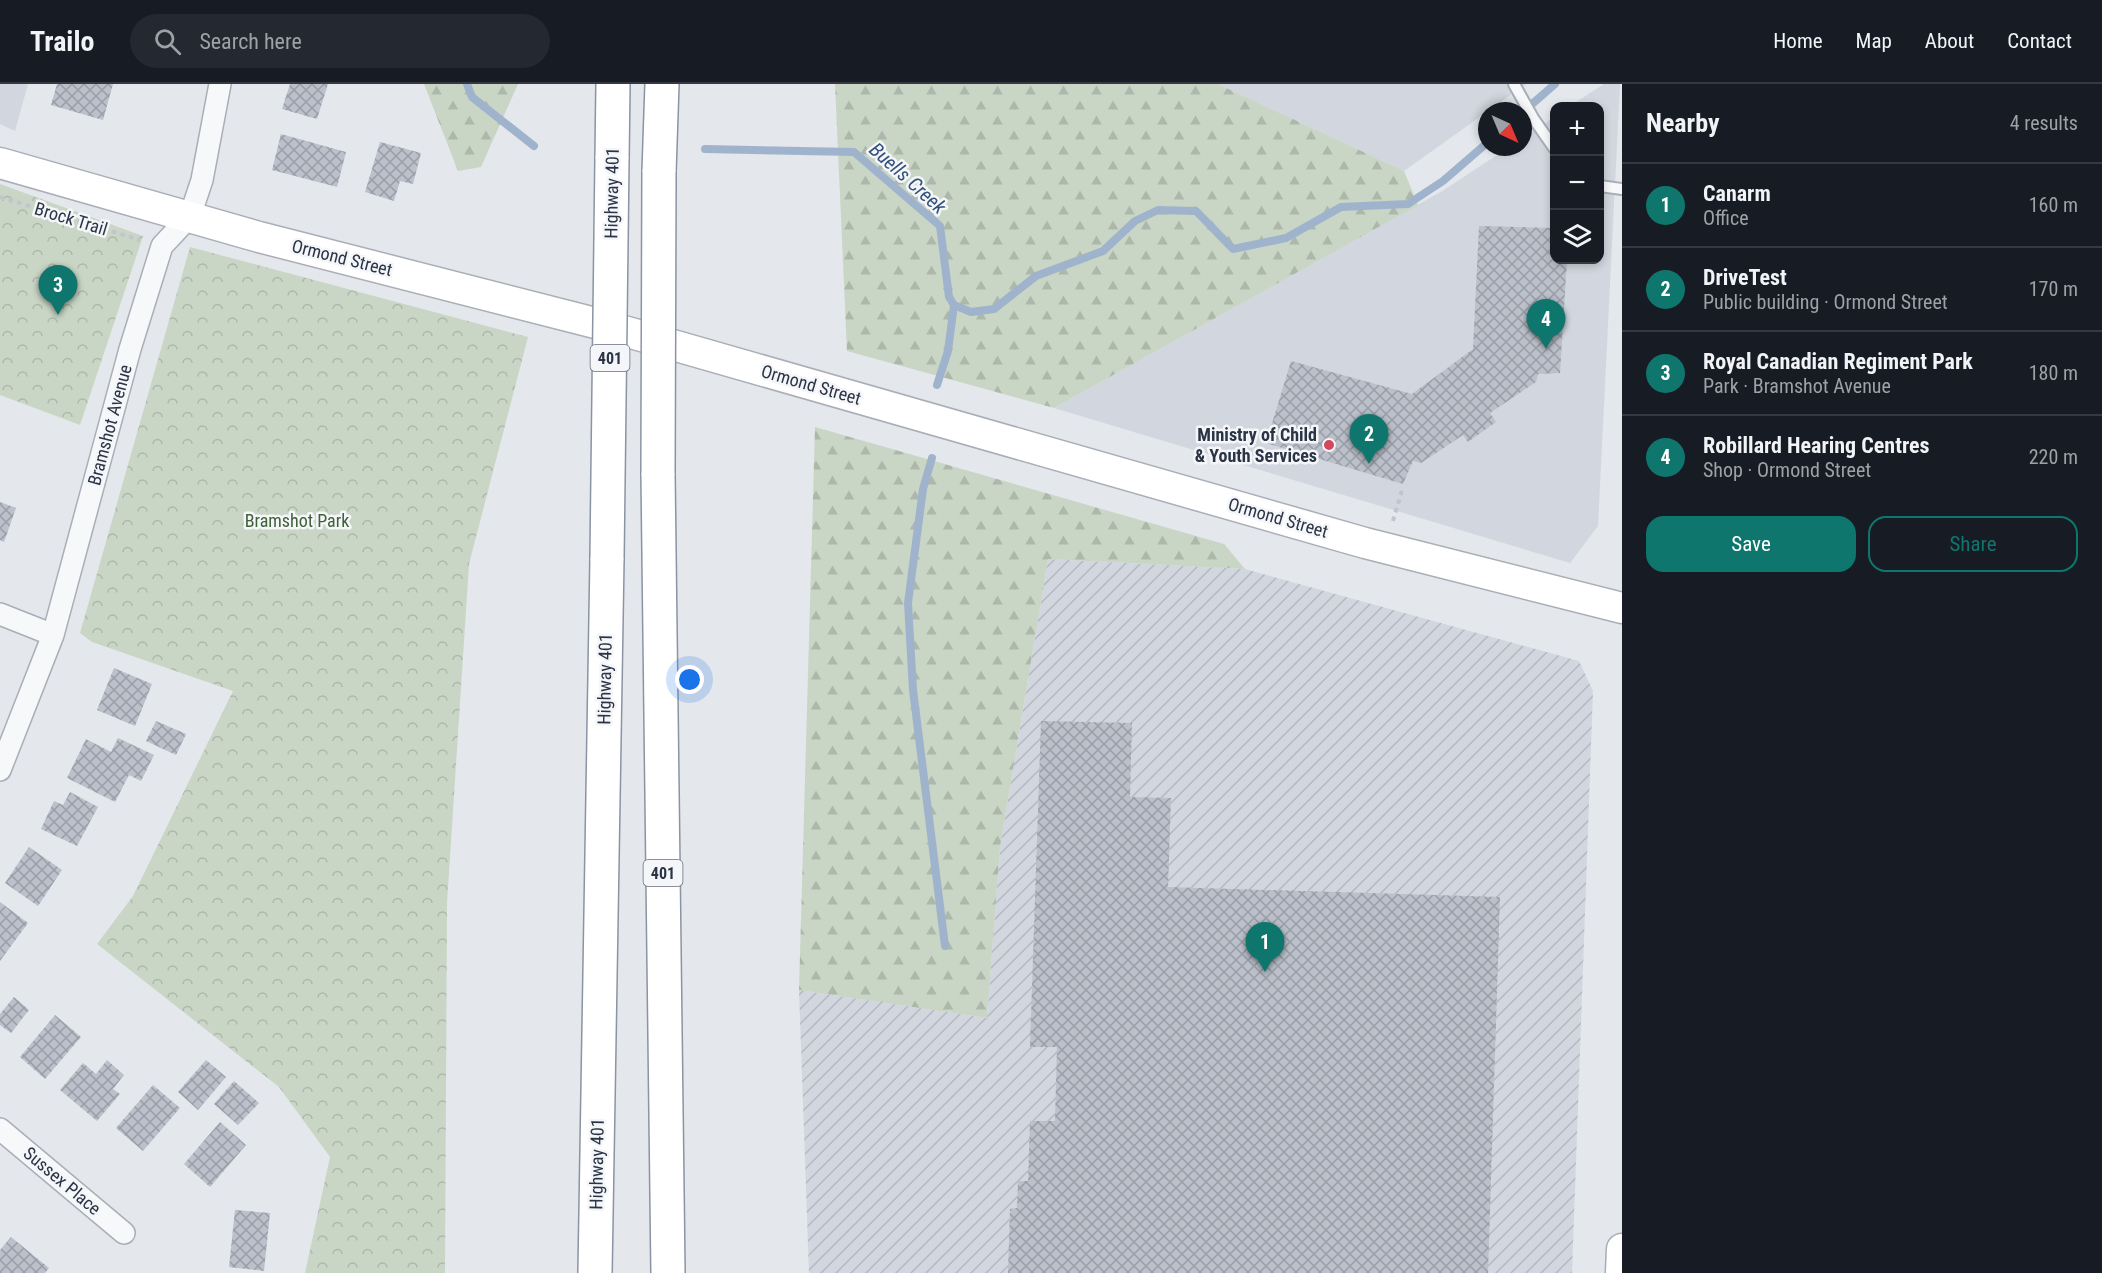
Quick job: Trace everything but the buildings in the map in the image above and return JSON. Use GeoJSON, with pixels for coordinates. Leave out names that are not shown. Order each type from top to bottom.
{"type":"FeatureCollection","features":[{"type":"Feature","properties":{"kind":"highway","name":"Highway 401"},"geometry":{"type":"LineString","coordinates":[[595,1273],[613,84]]}},
{"type":"Feature","properties":{"kind":"highway","name":"401"},"geometry":{"type":"LineString","coordinates":[[663,84],[660,172],[658,473],[668,1273]]}},
{"type":"Feature","properties":{"kind":"street","name":"Bramshot Avenue"},"geometry":{"type":"LineString","coordinates":[[0,770],[53,635],[130,349],[162,246],[190,216],[202,180],[220,84]]}},
{"type":"Feature","properties":{"kind":"street","name":"Ormond Street"},"geometry":{"type":"LineString","coordinates":[[0,163],[282,243],[603,325],[1365,543],[1622,608]]}},
{"type":"Feature","properties":{"kind":"street"},"geometry":{"type":"LineString","coordinates":[[0,614],[53,635]]}},
{"type":"Feature","properties":{"kind":"street","name":"Sussex Place"},"geometry":{"type":"LineString","coordinates":[[0,1129],[124,1233]]}},
{"type":"Feature","properties":{"kind":"street"},"geometry":{"type":"LineString","coordinates":[[1621,1273],[1622,1249]]}},
{"type":"Feature","properties":{"kind":"lane"},"geometry":{"type":"LineString","coordinates":[[1514,84],[1550,142]]}},
{"type":"Feature","properties":{"kind":"lane"},"geometry":{"type":"LineString","coordinates":[[1604,187],[1622,189]]}},
{"type":"Feature","properties":{"kind":"path","name":"Brock Trail"},"geometry":{"type":"LineString","coordinates":[[0,197],[142,241]]}},
{"type":"Feature","properties":{"kind":"path"},"geometry":{"type":"LineString","coordinates":[[1391,526],[1402,490]]}},
{"type":"Feature","properties":{"kind":"shaded area"},"geometry":{"type":"Polygon","coordinates":[[[0,84],[28,84],[15,131],[0,124],[0,84]]]}},
{"type":"Feature","properties":{"kind":"shaded area"},"geometry":{"type":"Polygon","coordinates":[[[1218,84],[1526,84],[1501,102],[1478,102],[1478,118],[1404,171],[1218,84]]]}},
{"type":"Feature","properties":{"kind":"shaded area"},"geometry":{"type":"Polygon","coordinates":[[[1604,84],[1620,84],[1598,526],[1570,563],[1054,408],[1444,190],[1495,156],[1532,156],[1532,132],[1550,120],[1550,264],[1604,264],[1604,102],[1576,102],[1604,84]]]}},
{"type":"Feature","properties":{"kind":"shaded area"},"geometry":{"type":"Polygon","coordinates":[[[1048,559],[1245,569],[1579,661],[1593,691],[1572,1273],[809,1273],[799,990],[987,1018],[1000,847],[1048,559]]]}},
{"type":"Feature","properties":{"kind":"green space"},"geometry":{"type":"Polygon","coordinates":[[[424,84],[518,84],[481,167],[458,171],[424,84]]]}},
{"type":"Feature","properties":{"kind":"green space"},"geometry":{"type":"Polygon","coordinates":[[[835,84],[1218,84],[1404,171],[1418,205],[1054,408],[847,351],[835,84]]]}},
{"type":"Feature","properties":{"kind":"green space"},"geometry":{"type":"Polygon","coordinates":[[[0,184],[143,236],[80,425],[0,395],[0,184]]]}},
{"type":"Feature","properties":{"kind":"green space","name":"Bramshot Park"},"geometry":{"type":"Polygon","coordinates":[[[190,247],[528,337],[469,564],[447,903],[445,1273],[305,1273],[330,1157],[279,1087],[97,944],[133,896],[233,691],[92,642],[80,633],[190,247]]]}},
{"type":"Feature","properties":{"kind":"green space"},"geometry":{"type":"Polygon","coordinates":[[[815,427],[1224,544],[1245,569],[1048,559],[1000,847],[987,1018],[799,990],[815,427]]]}},
{"type":"Feature","properties":{"kind":"waterway","name":"Buells Creek"},"geometry":{"type":"LineString","coordinates":[[467,84],[472,97],[534,146]]}},
{"type":"Feature","properties":{"kind":"waterway","name":"Buells Creek"},"geometry":{"type":"LineString","coordinates":[[1532,104],[1555,84]]}},
{"type":"Feature","properties":{"kind":"waterway","name":"Buells Creek"},"geometry":{"type":"LineString","coordinates":[[705,149],[854,152],[940,226],[949,297],[954,305],[971,312],[994,309],[1036,276],[1103,251],[1135,221],[1158,210],[1196,211],[1233,249],[1286,238],[1341,207],[1408,204],[1443,181],[1478,151]]}},
{"type":"Feature","properties":{"kind":"waterway"},"geometry":{"type":"LineString","coordinates":[[937,385],[948,351],[954,305]]}},
{"type":"Feature","properties":{"kind":"waterway"},"geometry":{"type":"LineString","coordinates":[[932,458],[923,489],[908,603],[913,690],[945,946]]}},
{"type":"Feature","properties":{"kind":"place","name":"Royal Canadian Regiment Park"},"geometry":{"type":"Point","coordinates":[58,315]}},
{"type":"Feature","properties":{"kind":"place","name":"Robillard Hearing Centres"},"geometry":{"type":"Point","coordinates":[1546,349]}},
{"type":"Feature","properties":{"kind":"place","name":"Ministry of Child & Youth Services"},"geometry":{"type":"Point","coordinates":[1329,445]}},
{"type":"Feature","properties":{"kind":"place","name":"DriveTest"},"geometry":{"type":"Point","coordinates":[1369,464]}},
{"type":"Feature","properties":{"kind":"place","name":"Canarm"},"geometry":{"type":"Point","coordinates":[1265,972]}}]}
